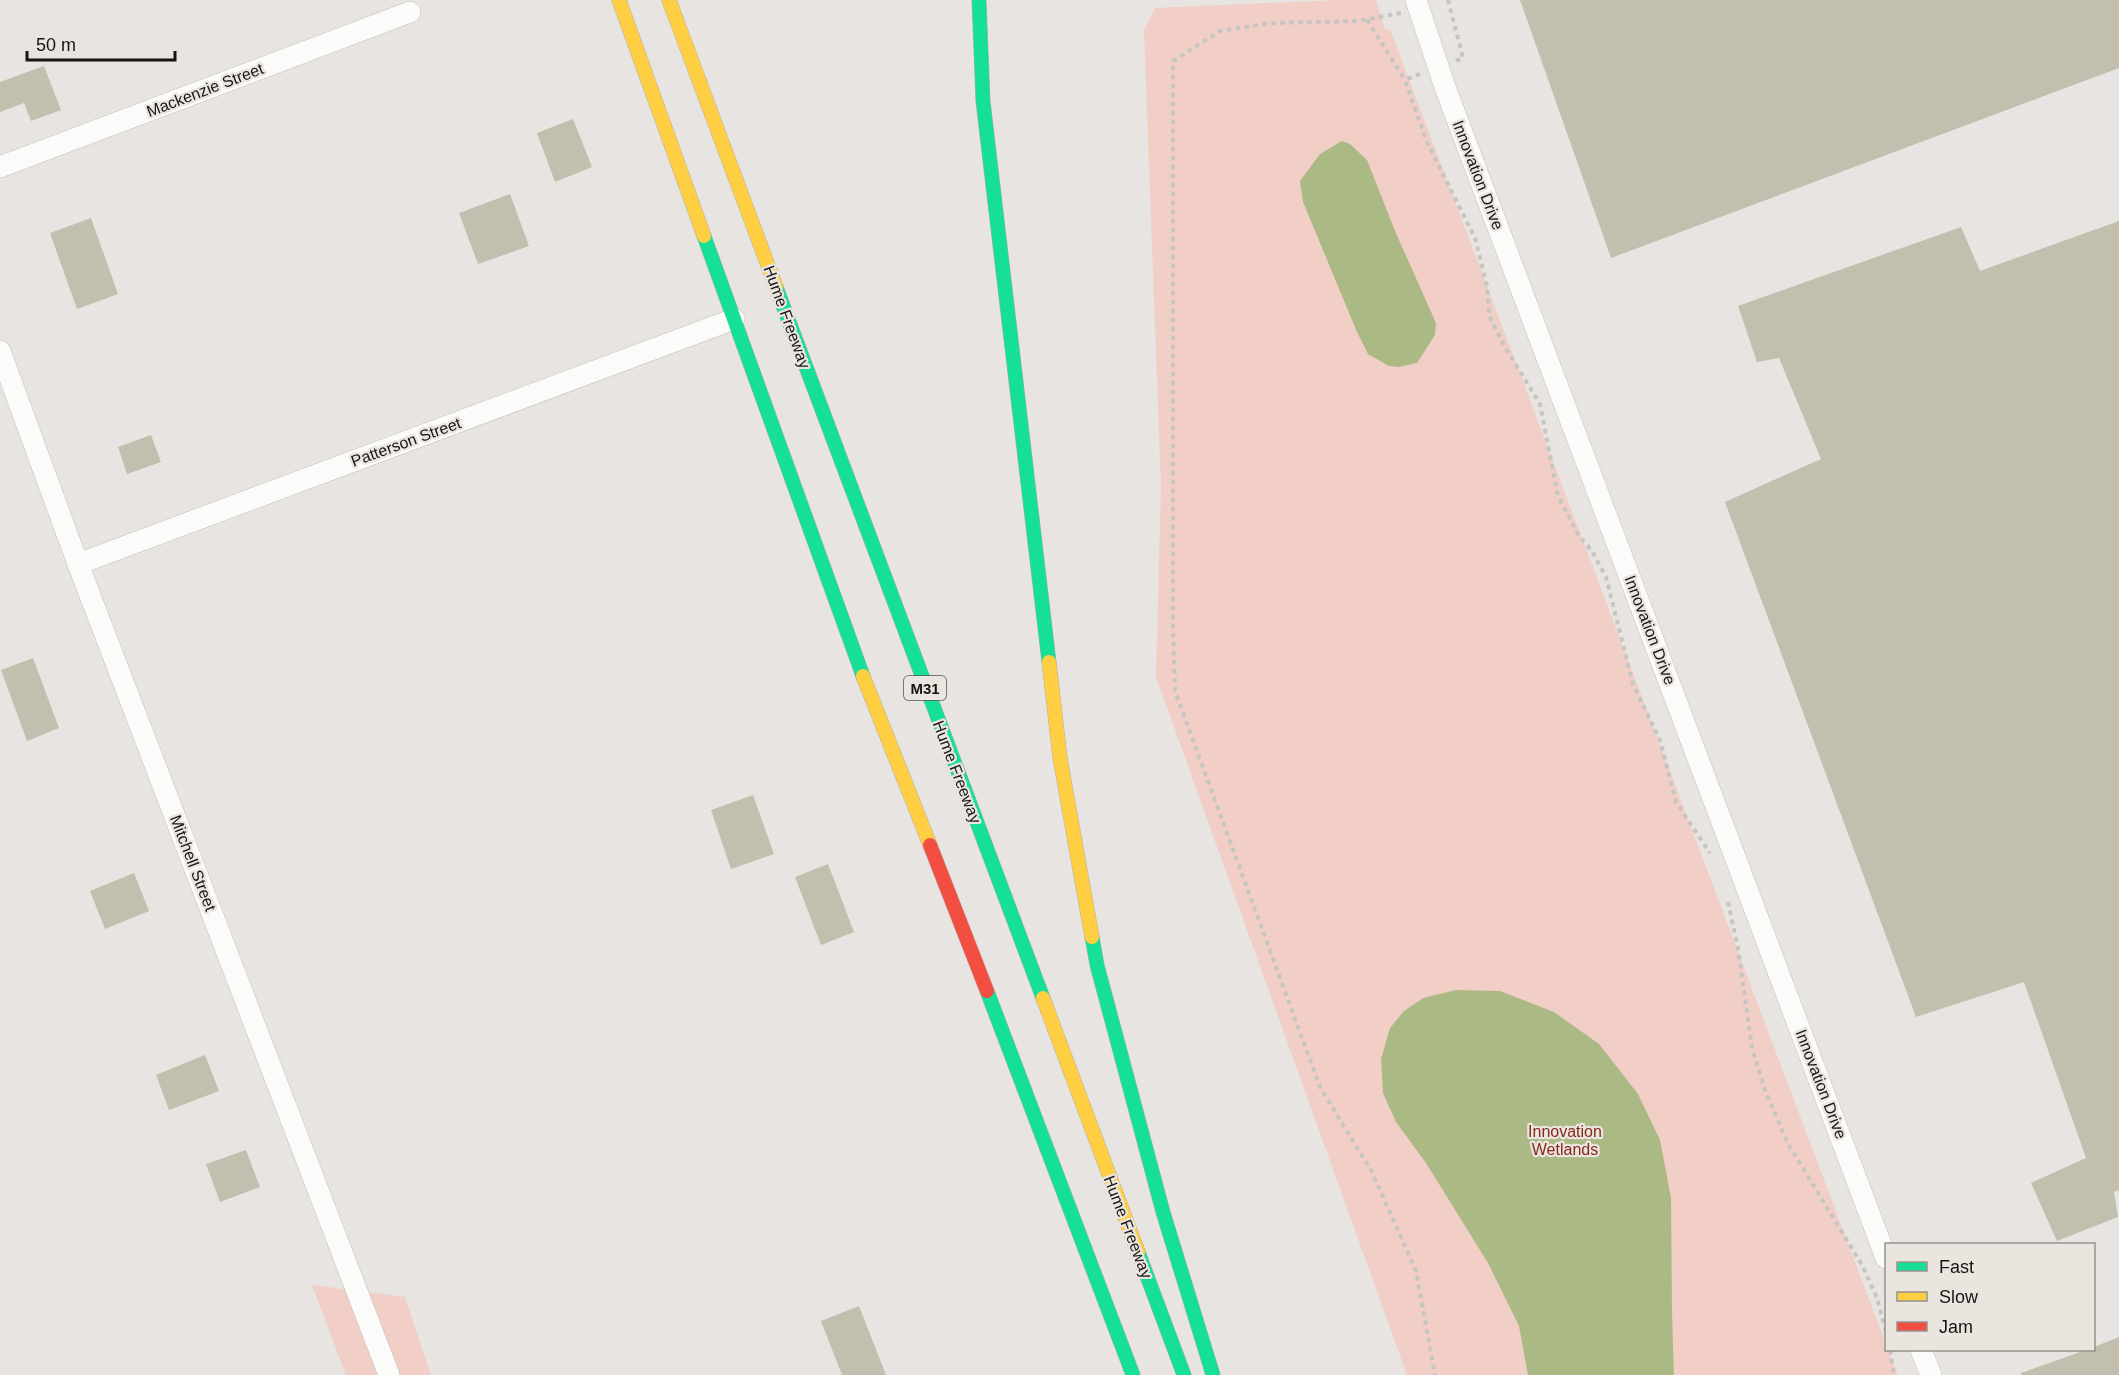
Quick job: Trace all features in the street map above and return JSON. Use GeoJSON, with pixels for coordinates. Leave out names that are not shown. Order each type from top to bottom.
{"type":"FeatureCollection","features":[{"type":"Feature","properties":{"kind":"highway"},"geometry":{"type":"LineString","coordinates":[[619,0],[877,714],[961,921],[1133,1375]]}},
{"type":"Feature","properties":{"kind":"highway","name":"Hume Freeway"},"geometry":{"type":"LineString","coordinates":[[669,0],[1184,1375]]}},
{"type":"Feature","properties":{"kind":"highway"},"geometry":{"type":"LineString","coordinates":[[979,0],[983,101],[1060,758],[1097,965],[1163,1212],[1214,1375]]}},
{"type":"Feature","properties":{"kind":"highway"},"geometry":{"type":"LineString","coordinates":[[967,34],[983,101]]}},
{"type":"Feature","properties":{"kind":"street","name":"Innovation Drive"},"geometry":{"type":"LineString","coordinates":[[1418,5],[1445,87],[1885,1253]]}},
{"type":"Feature","properties":{"kind":"street","name":"Mackenzie Street"},"geometry":{"type":"LineString","coordinates":[[0,167],[410,12]]}},
{"type":"Feature","properties":{"kind":"street","name":"Patterson Street"},"geometry":{"type":"LineString","coordinates":[[78,564],[734,320]]}},
{"type":"Feature","properties":{"kind":"street","name":"Mitchell Street"},"geometry":{"type":"LineString","coordinates":[[0,351],[78,564],[388,1375]]}},
{"type":"Feature","properties":{"kind":"street"},"geometry":{"type":"LineString","coordinates":[[1921,1351],[1931,1375]]}},
{"type":"Feature","properties":{"kind":"path"},"geometry":{"type":"LineString","coordinates":[[1448,0],[1463,58],[1454,62]]}},
{"type":"Feature","properties":{"kind":"path"},"geometry":{"type":"LineString","coordinates":[[1418,5],[1367,20],[1272,23],[1220,31],[1173,61],[1173,617],[1175,691],[1320,1087],[1372,1172],[1416,1272],[1435,1375]]}},
{"type":"Feature","properties":{"kind":"path"},"geometry":{"type":"LineString","coordinates":[[1367,20],[1405,80],[1426,140],[1475,238],[1486,286],[1489,316],[1505,348],[1540,404],[1558,496],[1579,536],[1592,551],[1606,577],[1633,684],[1659,740],[1677,802],[1713,856]]}},
{"type":"Feature","properties":{"kind":"path"},"geometry":{"type":"LineString","coordinates":[[1405,80],[1425,72]]}},
{"type":"Feature","properties":{"kind":"path"},"geometry":{"type":"LineString","coordinates":[[1727,896],[1738,948],[1752,1048],[1765,1090],[1788,1144],[1862,1265],[1877,1298],[1885,1325]]}},
{"type":"Feature","properties":{"kind":"path"},"geometry":{"type":"LineString","coordinates":[[1890,1351],[1894,1375]]}},
{"type":"Feature","properties":{"kind":"green space","name":"Innovation Wetlands"},"geometry":{"type":"Polygon","coordinates":[[[1376,0],[1385,30],[1390,29],[1885,1341],[1885,1351],[1888,1351],[1898,1375],[1407,1375],[1156,677],[1161,486],[1144,30],[1155,8],[1376,0]]]}},
{"type":"Feature","properties":{"kind":"green space"},"geometry":{"type":"Polygon","coordinates":[[[312,1285],[405,1297],[431,1375],[346,1375],[312,1285]]]}},
{"type":"Feature","properties":{"kind":"shaded area"},"geometry":{"type":"Polygon","coordinates":[[[1342,141],[1350,144],[1367,160],[1395,231],[1436,323],[1435,335],[1417,363],[1399,367],[1389,366],[1368,354],[1303,202],[1300,181],[1320,154],[1342,141]]]}},
{"type":"Feature","properties":{"kind":"shaded area"},"geometry":{"type":"Polygon","coordinates":[[[1456,990],[1500,991],[1554,1012],[1599,1044],[1638,1094],[1660,1140],[1671,1198],[1674,1375],[1528,1375],[1519,1326],[1488,1263],[1426,1163],[1396,1122],[1383,1093],[1381,1059],[1390,1028],[1404,1011],[1423,998],[1456,990]]]}},
{"type":"Feature","properties":{"kind":"building"},"geometry":{"type":"Polygon","coordinates":[[[1520,0],[2119,0],[2119,68],[1611,258],[1520,0]]]}},
{"type":"Feature","properties":{"kind":"building"},"geometry":{"type":"Polygon","coordinates":[[[44,66],[61,110],[31,121],[24,103],[0,112],[0,82],[44,66]]]}},
{"type":"Feature","properties":{"kind":"building"},"geometry":{"type":"Polygon","coordinates":[[[573,119],[592,167],[555,182],[537,133],[573,119]]]}},
{"type":"Feature","properties":{"kind":"building"},"geometry":{"type":"Polygon","coordinates":[[[510,194],[529,246],[478,264],[459,213],[510,194]]]}},
{"type":"Feature","properties":{"kind":"building"},"geometry":{"type":"Polygon","coordinates":[[[91,218],[118,294],[77,309],[50,233],[91,218]]]}},
{"type":"Feature","properties":{"kind":"building"},"geometry":{"type":"Polygon","coordinates":[[[2119,221],[2119,1190],[2114,1192],[2118,1217],[2057,1241],[2031,1183],[2086,1158],[2024,982],[1916,1017],[1725,502],[1821,459],[1779,358],[1757,362],[1738,306],[1961,227],[1980,271],[2119,221]]]}},
{"type":"Feature","properties":{"kind":"building"},"geometry":{"type":"Polygon","coordinates":[[[151,435],[161,462],[127,474],[118,447],[151,435]]]}},
{"type":"Feature","properties":{"kind":"building"},"geometry":{"type":"Polygon","coordinates":[[[33,658],[59,728],[27,741],[1,670],[33,658]]]}},
{"type":"Feature","properties":{"kind":"building"},"geometry":{"type":"Polygon","coordinates":[[[753,795],[774,854],[731,869],[711,810],[753,795]]]}},
{"type":"Feature","properties":{"kind":"building"},"geometry":{"type":"Polygon","coordinates":[[[828,864],[854,932],[821,945],[795,877],[828,864]]]}},
{"type":"Feature","properties":{"kind":"building"},"geometry":{"type":"Polygon","coordinates":[[[134,873],[149,911],[105,929],[90,891],[134,873]]]}},
{"type":"Feature","properties":{"kind":"building"},"geometry":{"type":"Polygon","coordinates":[[[205,1055],[219,1091],[169,1110],[156,1075],[205,1055]]]}},
{"type":"Feature","properties":{"kind":"building"},"geometry":{"type":"Polygon","coordinates":[[[246,1150],[260,1187],[220,1202],[206,1164],[246,1150]]]}},
{"type":"Feature","properties":{"kind":"building"},"geometry":{"type":"Polygon","coordinates":[[[859,1306],[886,1375],[842,1375],[821,1321],[859,1306]]]}},
{"type":"Feature","properties":{"kind":"building"},"geometry":{"type":"Polygon","coordinates":[[[2119,1337],[2119,1375],[2021,1375],[2021,1373],[2083,1351],[2095,1351],[2095,1347],[2119,1337]]]}},
{"type":"Feature","properties":{"kind":"traffic: fast"},"geometry":{"type":"LineString","coordinates":[[979,0],[983,101],[1049,662]]}},
{"type":"Feature","properties":{"kind":"traffic: fast"},"geometry":{"type":"LineString","coordinates":[[704,236],[863,676]]}},
{"type":"Feature","properties":{"kind":"traffic: fast"},"geometry":{"type":"LineString","coordinates":[[776,287],[1043,998]]}},
{"type":"Feature","properties":{"kind":"traffic: fast"},"geometry":{"type":"LineString","coordinates":[[1092,937],[1097,965],[1163,1212],[1213,1375]]}},
{"type":"Feature","properties":{"kind":"traffic: fast"},"geometry":{"type":"LineString","coordinates":[[987,991],[1133,1375]]}},
{"type":"Feature","properties":{"kind":"traffic: fast"},"geometry":{"type":"LineString","coordinates":[[1138,1252],[1184,1375]]}},
{"type":"Feature","properties":{"kind":"traffic: slow"},"geometry":{"type":"LineString","coordinates":[[619,0],[704,236]]}},
{"type":"Feature","properties":{"kind":"traffic: slow"},"geometry":{"type":"LineString","coordinates":[[669,0],[776,287]]}},
{"type":"Feature","properties":{"kind":"traffic: slow"},"geometry":{"type":"LineString","coordinates":[[1049,662],[1060,758],[1092,937]]}},
{"type":"Feature","properties":{"kind":"traffic: slow"},"geometry":{"type":"LineString","coordinates":[[863,676],[930,845]]}},
{"type":"Feature","properties":{"kind":"traffic: slow"},"geometry":{"type":"LineString","coordinates":[[1043,998],[1138,1252]]}},
{"type":"Feature","properties":{"kind":"traffic: jam"},"geometry":{"type":"LineString","coordinates":[[930,845],[987,991]]}}]}
